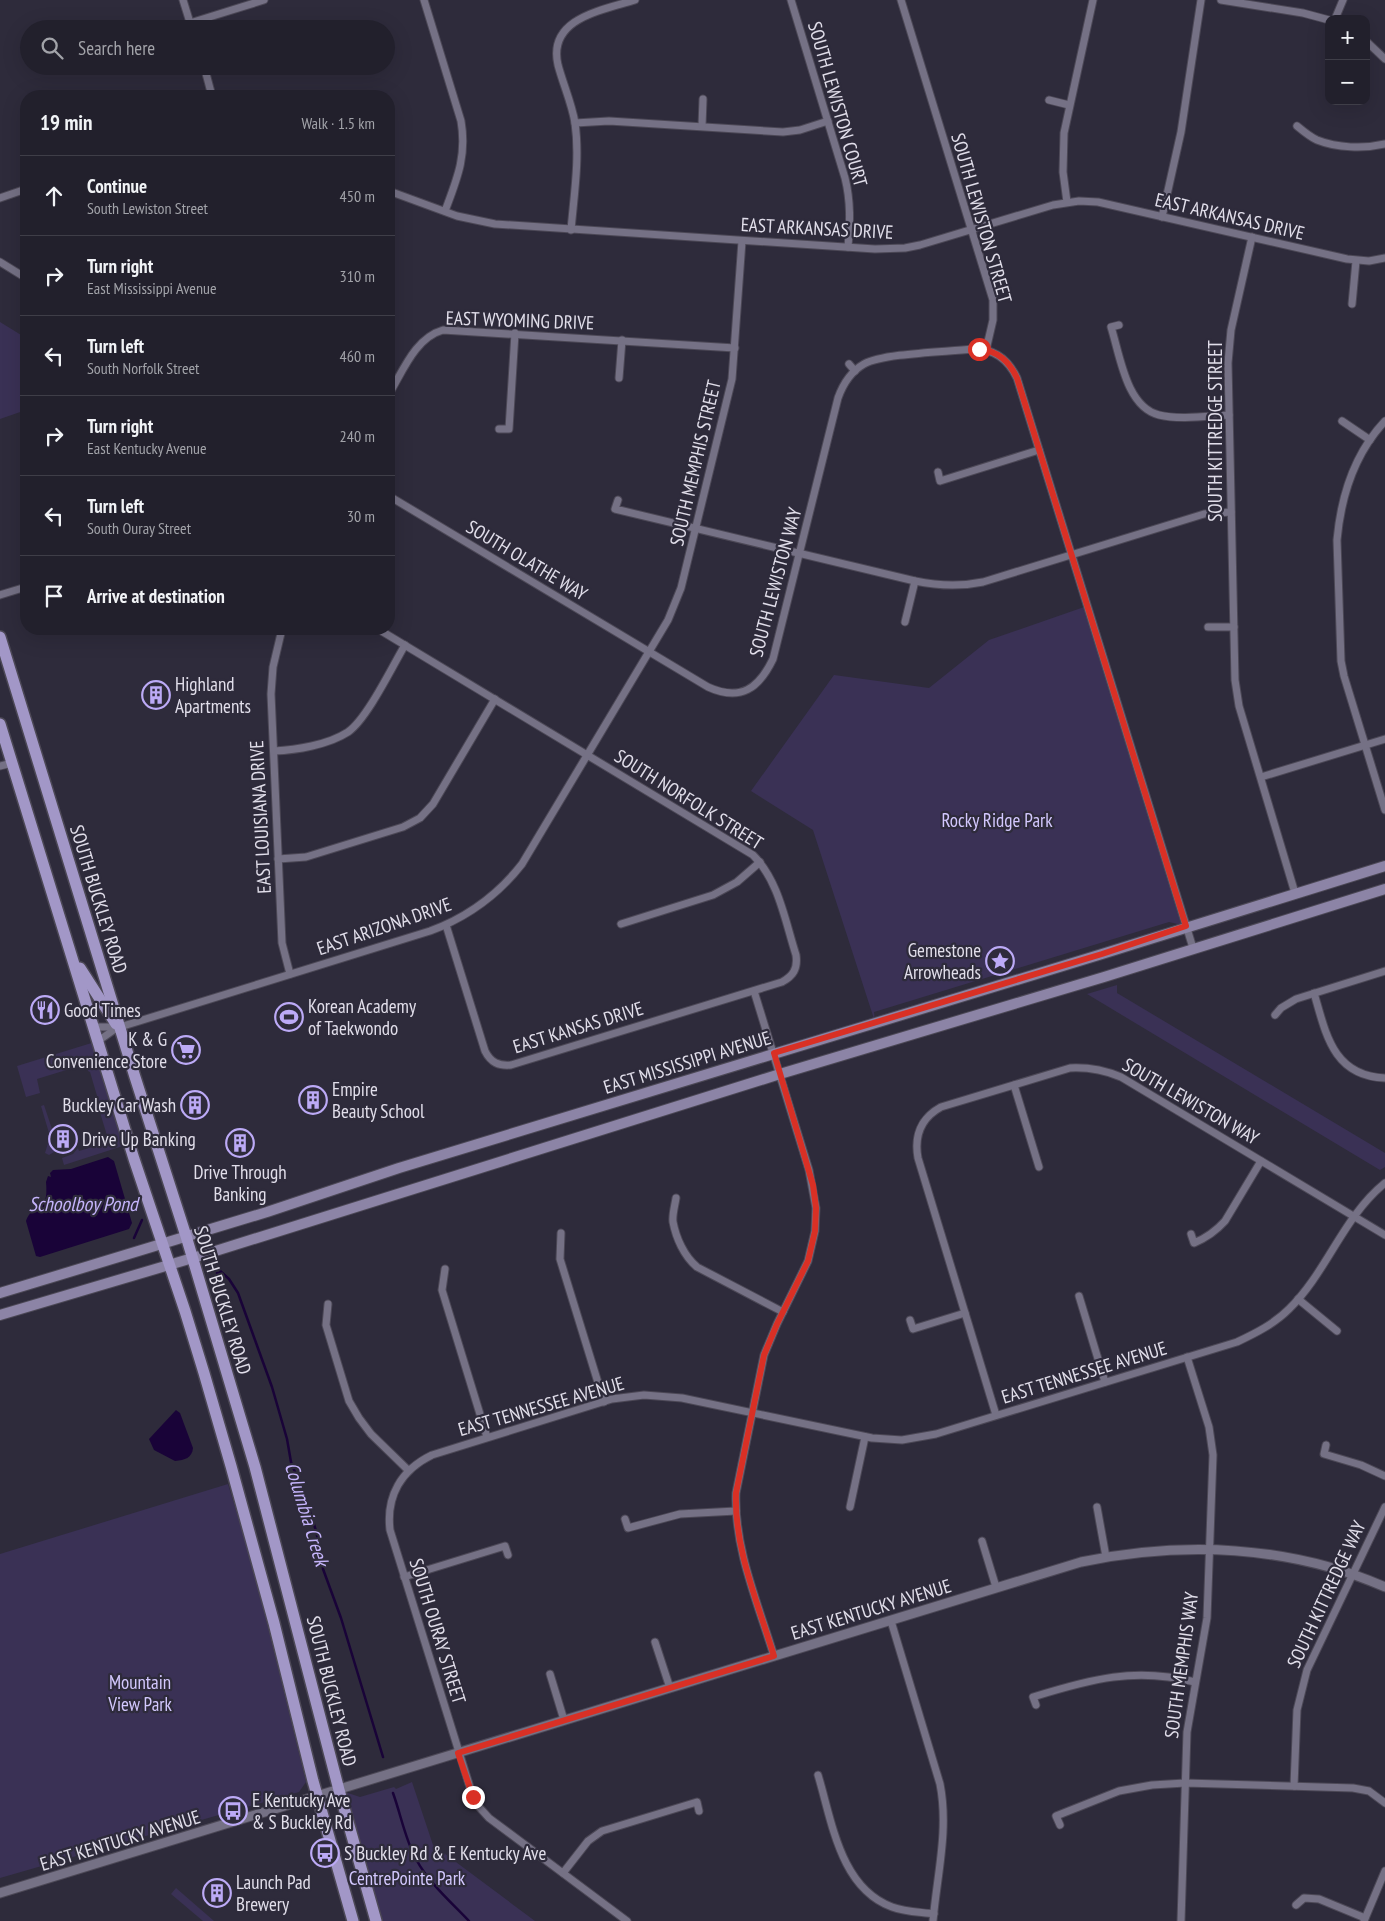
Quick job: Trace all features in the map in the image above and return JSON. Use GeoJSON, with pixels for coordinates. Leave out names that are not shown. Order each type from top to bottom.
{"type":"FeatureCollection","features":[{"type":"Feature","properties":{"kind":"main road","name":"SOUTH BUCKLEY ROAD"},"geometry":{"type":"LineString","coordinates":[[0,637],[186,1236],[257,1476],[339,1790],[376,1921]]}},
{"type":"Feature","properties":{"kind":"main road"},"geometry":{"type":"LineString","coordinates":[[0,653],[9,666]]}},
{"type":"Feature","properties":{"kind":"main road","name":"SOUTH BUCKLEY ROAD"},"geometry":{"type":"LineString","coordinates":[[0,724],[134,1159],[170,1265],[231,1466],[353,1921]]}},
{"type":"Feature","properties":{"kind":"main road","name":"EAST MISSISSIPPI AVENUE"},"geometry":{"type":"LineString","coordinates":[[0,1293],[267,1212],[399,1168],[1385,866]]}},
{"type":"Feature","properties":{"kind":"main road","name":"EAST MISSISSIPPI AVENUE"},"geometry":{"type":"LineString","coordinates":[[0,1315],[170,1265],[780,1074],[1085,983],[1385,889]]}},
{"type":"Feature","properties":{"kind":"main road"},"geometry":{"type":"LineString","coordinates":[[70,952],[109,1016],[120,1027]]}},
{"type":"Feature","properties":{"kind":"street"},"geometry":{"type":"LineString","coordinates":[[183,0],[189,20]]}},
{"type":"Feature","properties":{"kind":"street"},"geometry":{"type":"LineString","coordinates":[[208,20],[264,0]]}},
{"type":"Feature","properties":{"kind":"street"},"geometry":{"type":"LineString","coordinates":[[424,0],[461,121],[463,136],[462,161],[445,211]]}},
{"type":"Feature","properties":{"kind":"street"},"geometry":{"type":"LineString","coordinates":[[572,230],[576,154],[575,123],[557,61],[559,34],[576,20],[635,0]]}},
{"type":"Feature","properties":{"kind":"street","name":"SOUTH LEWISTON COURT"},"geometry":{"type":"LineString","coordinates":[[791,0],[849,194],[848,247]]}},
{"type":"Feature","properties":{"kind":"street","name":"SOUTH LEWISTON STREET"},"geometry":{"type":"LineString","coordinates":[[901,0],[993,307],[993,320],[986,350]]}},
{"type":"Feature","properties":{"kind":"street"},"geometry":{"type":"LineString","coordinates":[[1067,202],[1062,150],[1069,105],[1093,0]]}},
{"type":"Feature","properties":{"kind":"street"},"geometry":{"type":"LineString","coordinates":[[1162,217],[1180,132],[1201,0]]}},
{"type":"Feature","properties":{"kind":"street"},"geometry":{"type":"LineString","coordinates":[[1222,0],[1303,12],[1325,19]]}},
{"type":"Feature","properties":{"kind":"street"},"geometry":{"type":"LineString","coordinates":[[1337,15],[1343,0]]}},
{"type":"Feature","properties":{"kind":"street"},"geometry":{"type":"LineString","coordinates":[[1370,44],[1385,59]]}},
{"type":"Feature","properties":{"kind":"street"},"geometry":{"type":"LineString","coordinates":[[206,75],[210,90]]}},
{"type":"Feature","properties":{"kind":"street"},"geometry":{"type":"LineString","coordinates":[[702,126],[703,99]]}},
{"type":"Feature","properties":{"kind":"street"},"geometry":{"type":"LineString","coordinates":[[1049,100],[1069,105]]}},
{"type":"Feature","properties":{"kind":"street"},"geometry":{"type":"LineString","coordinates":[[575,123],[609,121],[790,132],[828,121]]}},
{"type":"Feature","properties":{"kind":"street"},"geometry":{"type":"LineString","coordinates":[[1297,126],[1317,140],[1344,146],[1361,148],[1385,144]]}},
{"type":"Feature","properties":{"kind":"street"},"geometry":{"type":"LineString","coordinates":[[0,198],[20,192]]}},
{"type":"Feature","properties":{"kind":"street","name":"EAST ARKANSAS DRIVE"},"geometry":{"type":"LineString","coordinates":[[395,193],[477,221],[494,224],[890,249],[905,248],[1053,205],[1067,202],[1098,202],[1356,261],[1385,258]]}},
{"type":"Feature","properties":{"kind":"street","name":"SOUTH KITTREDGE STREET"},"geometry":{"type":"LineString","coordinates":[[1252,237],[1229,344],[1236,693],[1295,893]]}},
{"type":"Feature","properties":{"kind":"street","name":"SOUTH MEMPHIS STREET"},"geometry":{"type":"LineString","coordinates":[[632,680],[676,604],[696,528],[729,392],[735,348],[742,240]]}},
{"type":"Feature","properties":{"kind":"street"},"geometry":{"type":"LineString","coordinates":[[1352,304],[1356,261]]}},
{"type":"Feature","properties":{"kind":"street"},"geometry":{"type":"LineString","coordinates":[[0,262],[20,274]]}},
{"type":"Feature","properties":{"kind":"street"},"geometry":{"type":"LineString","coordinates":[[1119,325],[1111,327],[1132,394],[1145,409],[1160,416],[1170,417],[1229,415]]}},
{"type":"Feature","properties":{"kind":"street","name":"EAST WYOMING DRIVE"},"geometry":{"type":"LineString","coordinates":[[395,384],[423,340],[443,330],[735,348]]}},
{"type":"Feature","properties":{"kind":"street"},"geometry":{"type":"LineString","coordinates":[[499,428],[509,429],[515,333]]}},
{"type":"Feature","properties":{"kind":"street","name":"EAST WYOMING DRIVE"},"geometry":{"type":"LineString","coordinates":[[619,378],[622,340]]}},
{"type":"Feature","properties":{"kind":"street","name":"SOUTH LEWISTON WAY"},"geometry":{"type":"LineString","coordinates":[[649,652],[719,692],[738,693],[754,686],[766,673],[773,659],[838,398],[845,383],[864,364],[884,358],[972,349],[986,350]]}},
{"type":"Feature","properties":{"kind":"street"},"geometry":{"type":"LineString","coordinates":[[986,350],[999,355],[1012,369],[1039,450],[1193,948]]}},
{"type":"Feature","properties":{"kind":"street"},"geometry":{"type":"LineString","coordinates":[[849,364],[855,371]]}},
{"type":"Feature","properties":{"kind":"street"},"geometry":{"type":"LineString","coordinates":[[1140,416],[1145,409]]}},
{"type":"Feature","properties":{"kind":"street"},"geometry":{"type":"LineString","coordinates":[[1342,421],[1370,440]]}},
{"type":"Feature","properties":{"kind":"street"},"geometry":{"type":"LineString","coordinates":[[1385,422],[1370,440],[1356,464],[1347,485],[1339,520],[1337,540],[1341,661],[1385,810]]}},
{"type":"Feature","properties":{"kind":"street"},"geometry":{"type":"LineString","coordinates":[[938,472],[940,481],[1039,450]]}},
{"type":"Feature","properties":{"kind":"street","name":"SOUTH OLATHE WAY"},"geometry":{"type":"LineString","coordinates":[[395,500],[649,652]]}},
{"type":"Feature","properties":{"kind":"street"},"geometry":{"type":"LineString","coordinates":[[618,500],[615,508],[938,586],[966,586],[1204,514],[1232,512]]}},
{"type":"Feature","properties":{"kind":"street"},"geometry":{"type":"LineString","coordinates":[[905,622],[915,581]]}},
{"type":"Feature","properties":{"kind":"street"},"geometry":{"type":"LineString","coordinates":[[0,595],[20,589]]}},
{"type":"Feature","properties":{"kind":"street"},"geometry":{"type":"LineString","coordinates":[[1208,628],[1234,627]]}},
{"type":"Feature","properties":{"kind":"street","name":"EAST LOUISIANA DRIVE"},"geometry":{"type":"LineString","coordinates":[[281,635],[271,694],[282,943],[290,974]]}},
{"type":"Feature","properties":{"kind":"street"},"geometry":{"type":"LineString","coordinates":[[388,635],[587,754]]}},
{"type":"Feature","properties":{"kind":"street"},"geometry":{"type":"LineString","coordinates":[[274,751],[301,748],[334,738],[349,731],[364,715],[405,645]]}},
{"type":"Feature","properties":{"kind":"street","name":"EAST ARIZONA DRIVE"},"geometry":{"type":"LineString","coordinates":[[98,1041],[120,1027],[446,925],[485,903],[511,878],[522,864],[632,680]]}},
{"type":"Feature","properties":{"kind":"street"},"geometry":{"type":"LineString","coordinates":[[278,859],[306,857],[403,827],[420,818],[433,804],[496,699]]}},
{"type":"Feature","properties":{"kind":"street"},"geometry":{"type":"LineString","coordinates":[[1260,777],[1385,739]]}},
{"type":"Feature","properties":{"kind":"street","name":"SOUTH NORFOLK STREET"},"geometry":{"type":"LineString","coordinates":[[587,754],[743,848],[760,862],[771,878],[776,890],[797,962],[790,978],[754,991]]}},
{"type":"Feature","properties":{"kind":"street"},"geometry":{"type":"LineString","coordinates":[[0,766],[12,763]]}},
{"type":"Feature","properties":{"kind":"street"},"geometry":{"type":"LineString","coordinates":[[620,924],[718,893],[737,882],[760,862]]}},
{"type":"Feature","properties":{"kind":"street","name":"EAST KANSAS DRIVE"},"geometry":{"type":"LineString","coordinates":[[446,925],[485,1051],[490,1060],[503,1066],[512,1065],[754,991]]}},
{"type":"Feature","properties":{"kind":"street"},"geometry":{"type":"LineString","coordinates":[[1275,1015],[1288,1003],[1385,971]]}},
{"type":"Feature","properties":{"kind":"street"},"geometry":{"type":"LineString","coordinates":[[754,991],[809,1170],[816,1208],[815,1231],[808,1261],[769,1340],[764,1355],[739,1473],[736,1510],[740,1548],[774,1656]]}},
{"type":"Feature","properties":{"kind":"street"},"geometry":{"type":"LineString","coordinates":[[1314,993],[1328,1040],[1339,1058],[1356,1072],[1385,1078]]}},
{"type":"Feature","properties":{"kind":"street","name":"EAST ARIZONA DRIVE"},"geometry":{"type":"LineString","coordinates":[[94,1027],[120,1027]]}},
{"type":"Feature","properties":{"kind":"street","name":"SOUTH LEWISTON WAY"},"geometry":{"type":"LineString","coordinates":[[965,1313],[918,1158],[916,1147],[920,1127],[927,1117],[942,1107],[1070,1068],[1096,1069],[1121,1077],[1354,1216]]}},
{"type":"Feature","properties":{"kind":"street"},"geometry":{"type":"LineString","coordinates":[[1014,1085],[1039,1167]]}},
{"type":"Feature","properties":{"kind":"street"},"geometry":{"type":"LineString","coordinates":[[1191,1234],[1194,1243],[1208,1236],[1225,1221],[1261,1161]]}},
{"type":"Feature","properties":{"kind":"street","name":"EAST TENNESSEE AVENUE"},"geometry":{"type":"LineString","coordinates":[[408,1470],[422,1459],[432,1455],[628,1396],[660,1395],[887,1440],[917,1438],[996,1415],[1251,1336],[1277,1319],[1298,1298],[1366,1200],[1385,1183]]}},
{"type":"Feature","properties":{"kind":"street"},"geometry":{"type":"LineString","coordinates":[[676,1198],[673,1221],[684,1252],[690,1261],[697,1267],[783,1312]]}},
{"type":"Feature","properties":{"kind":"street"},"geometry":{"type":"LineString","coordinates":[[1354,1216],[1385,1235]]}},
{"type":"Feature","properties":{"kind":"street"},"geometry":{"type":"LineString","coordinates":[[562,1233],[560,1259],[604,1402]]}},
{"type":"Feature","properties":{"kind":"street"},"geometry":{"type":"LineString","coordinates":[[445,1269],[442,1290],[487,1437]]}},
{"type":"Feature","properties":{"kind":"street"},"geometry":{"type":"LineString","coordinates":[[1079,1296],[1105,1382]]}},
{"type":"Feature","properties":{"kind":"street"},"geometry":{"type":"LineString","coordinates":[[1298,1298],[1337,1331]]}},
{"type":"Feature","properties":{"kind":"street"},"geometry":{"type":"LineString","coordinates":[[328,1304],[326,1326],[349,1401],[371,1434],[408,1470]]}},
{"type":"Feature","properties":{"kind":"street"},"geometry":{"type":"LineString","coordinates":[[910,1320],[913,1329],[965,1313],[996,1415]]}},
{"type":"Feature","properties":{"kind":"street","name":"SOUTH MEMPHIS WAY"},"geometry":{"type":"LineString","coordinates":[[1181,1921],[1188,1724],[1207,1618],[1213,1455],[1211,1441],[1188,1357]]}},
{"type":"Feature","properties":{"kind":"street"},"geometry":{"type":"LineString","coordinates":[[850,1507],[865,1437]]}},
{"type":"Feature","properties":{"kind":"street"},"geometry":{"type":"LineString","coordinates":[[1326,1445],[1324,1454],[1361,1465],[1385,1476]]}},
{"type":"Feature","properties":{"kind":"street","name":"SOUTH OURAY STREET"},"geometry":{"type":"LineString","coordinates":[[408,1470],[397,1486],[392,1498],[389,1520],[390,1530],[473,1797],[489,1818],[627,1921]]}},
{"type":"Feature","properties":{"kind":"street"},"geometry":{"type":"LineString","coordinates":[[1097,1507],[1106,1556]]}},
{"type":"Feature","properties":{"kind":"street","name":"SOUTH KITTREDGE WAY"},"geometry":{"type":"LineString","coordinates":[[1294,1786],[1296,1721],[1301,1690],[1315,1651],[1385,1507]]}},
{"type":"Feature","properties":{"kind":"street"},"geometry":{"type":"LineString","coordinates":[[625,1519],[628,1528],[680,1514],[736,1510]]}},
{"type":"Feature","properties":{"kind":"street"},"geometry":{"type":"LineString","coordinates":[[982,1541],[996,1587]]}},
{"type":"Feature","properties":{"kind":"street"},"geometry":{"type":"LineString","coordinates":[[404,1577],[505,1546],[508,1555]]}},
{"type":"Feature","properties":{"kind":"street","name":"EAST KENTUCKY AVENUE"},"geometry":{"type":"LineString","coordinates":[[0,1893],[891,1621],[996,1587],[1106,1556],[1156,1550],[1210,1549],[1280,1556],[1320,1565],[1385,1587]]}},
{"type":"Feature","properties":{"kind":"street"},"geometry":{"type":"LineString","coordinates":[[818,1774],[845,1861],[858,1883],[868,1893],[890,1906],[933,1918],[944,1830],[943,1799],[891,1621]]}},
{"type":"Feature","properties":{"kind":"street"},"geometry":{"type":"LineString","coordinates":[[655,1642],[670,1688]]}},
{"type":"Feature","properties":{"kind":"street"},"geometry":{"type":"LineString","coordinates":[[550,1674],[564,1720]]}},
{"type":"Feature","properties":{"kind":"street"},"geometry":{"type":"LineString","coordinates":[[1036,1706],[1033,1697],[1090,1680],[1113,1676],[1160,1676],[1195,1682]]}},
{"type":"Feature","properties":{"kind":"street"},"geometry":{"type":"LineString","coordinates":[[1060,1824],[1056,1816],[1120,1791],[1152,1785],[1185,1783],[1360,1789],[1369,1791],[1385,1803]]}},
{"type":"Feature","properties":{"kind":"street"},"geometry":{"type":"LineString","coordinates":[[563,1873],[588,1841],[602,1831],[697,1802],[699,1811]]}},
{"type":"Feature","properties":{"kind":"street"},"geometry":{"type":"LineString","coordinates":[[1296,1905],[1304,1898],[1319,1899],[1364,1920],[1385,1871]]}},
{"type":"Feature","properties":{"kind":"green space"},"geometry":{"type":"Polygon","coordinates":[[[0,322],[20,334],[20,412],[0,419],[0,322]]]}},
{"type":"Feature","properties":{"kind":"green space","name":"Rocky Ridge Park"},"geometry":{"type":"Polygon","coordinates":[[[1087,606],[1186,926],[1169,922],[874,1012],[875,1022],[813,830],[751,791],[834,675],[929,688],[989,640],[1087,606]]]}},
{"type":"Feature","properties":{"kind":"green space"},"geometry":{"type":"Polygon","coordinates":[[[1117,985],[1117,993],[1385,1153],[1385,1167],[1380,1170],[1087,994],[1117,985]]]}},
{"type":"Feature","properties":{"kind":"green space"},"geometry":{"type":"Polygon","coordinates":[[[98,1041],[129,1144],[64,1165],[62,1158],[73,1154],[78,1148],[79,1151],[109,1142],[90,1072],[86,1064],[37,1079],[40,1093],[26,1097],[17,1066],[98,1041]]]}},
{"type":"Feature","properties":{"kind":"green space"},"geometry":{"type":"Polygon","coordinates":[[[44,1105],[54,1135],[50,1137],[55,1149],[49,1155],[45,1153],[49,1133],[41,1106],[44,1105]]]}},
{"type":"Feature","properties":{"kind":"green space","name":"Mountain View Park"},"geometry":{"type":"Polygon","coordinates":[[[228,1484],[253,1566],[306,1782],[299,1792],[0,1878],[0,1554],[228,1484]]]}},
{"type":"Feature","properties":{"kind":"green space","name":"CentrePointe Park"},"geometry":{"type":"Polygon","coordinates":[[[412,1782],[433,1845],[535,1921],[376,1921],[339,1790],[360,1797],[394,1787],[396,1789],[412,1782]]]}},
{"type":"Feature","properties":{"kind":"green space"},"geometry":{"type":"Polygon","coordinates":[[[176,1888],[214,1921],[203,1921],[171,1894],[176,1888]]]}},
{"type":"Feature","properties":{"kind":"water","name":"Schoolboy Pond"},"geometry":{"type":"Polygon","coordinates":[[[108,1157],[114,1161],[132,1223],[129,1229],[40,1257],[36,1256],[26,1221],[33,1211],[43,1204],[46,1182],[48,1176],[51,1177],[50,1173],[53,1170],[71,1169],[108,1157]]]}},
{"type":"Feature","properties":{"kind":"water"},"geometry":{"type":"Polygon","coordinates":[[[176,1410],[180,1413],[193,1448],[187,1458],[175,1461],[154,1450],[149,1439],[176,1410]]]}},
{"type":"Feature","properties":{"kind":"waterway","name":"Columbia Creek"},"geometry":{"type":"LineString","coordinates":[[134,1238],[142,1220]]}},
{"type":"Feature","properties":{"kind":"waterway","name":"Columbia Creek"},"geometry":{"type":"LineString","coordinates":[[218,1269],[229,1279],[238,1293],[272,1387],[287,1439],[291,1462],[316,1531],[323,1569],[341,1618],[383,1757]]}},
{"type":"Feature","properties":{"kind":"waterway","name":"Columbia Creek"},"geometry":{"type":"LineString","coordinates":[[217,1273],[223,1274]]}},
{"type":"Feature","properties":{"kind":"waterway","name":"Columbia Creek"},"geometry":{"type":"LineString","coordinates":[[393,1793],[416,1859],[427,1876],[469,1921]]}},
{"type":"Feature","properties":{"kind":"place","name":"Highland Apartments"},"geometry":{"type":"Point","coordinates":[156,695]}},
{"type":"Feature","properties":{"kind":"place","name":"Gemestone Arrowheads"},"geometry":{"type":"Point","coordinates":[1000,961]}},
{"type":"Feature","properties":{"kind":"place","name":"Good Times"},"geometry":{"type":"Point","coordinates":[45,1010]}},
{"type":"Feature","properties":{"kind":"place","name":"Korean Academy of Taekwondo"},"geometry":{"type":"Point","coordinates":[289,1017]}},
{"type":"Feature","properties":{"kind":"place","name":"K & G Convenience Store"},"geometry":{"type":"Point","coordinates":[186,1050]}},
{"type":"Feature","properties":{"kind":"place","name":"Empire Beauty School"},"geometry":{"type":"Point","coordinates":[313,1100]}},
{"type":"Feature","properties":{"kind":"place","name":"Buckley Car Wash"},"geometry":{"type":"Point","coordinates":[195,1105]}},
{"type":"Feature","properties":{"kind":"place","name":"Drive Up Banking"},"geometry":{"type":"Point","coordinates":[63,1139]}},
{"type":"Feature","properties":{"kind":"place","name":"Drive Through Banking"},"geometry":{"type":"Point","coordinates":[240,1143]}},
{"type":"Feature","properties":{"kind":"place","name":"E Kentucky Ave & S Buckley Rd"},"geometry":{"type":"Point","coordinates":[233,1811]}},
{"type":"Feature","properties":{"kind":"place","name":"S Buckley Rd & E Kentucky Ave"},"geometry":{"type":"Point","coordinates":[325,1853]}},
{"type":"Feature","properties":{"kind":"place","name":"Launch Pad Brewery"},"geometry":{"type":"Point","coordinates":[217,1893]}},
{"type":"Feature","properties":{"kind":"route"},"geometry":{"type":"LineString","coordinates":[[473,1797],[458,1753],[774,1656],[740,1548],[737,1531],[736,1493],[764,1355],[769,1340],[808,1261],[815,1231],[816,1208],[809,1170],[774,1053],[1102,954],[1186,926],[1017,378],[1006,360],[993,352],[979,349]]}}]}
